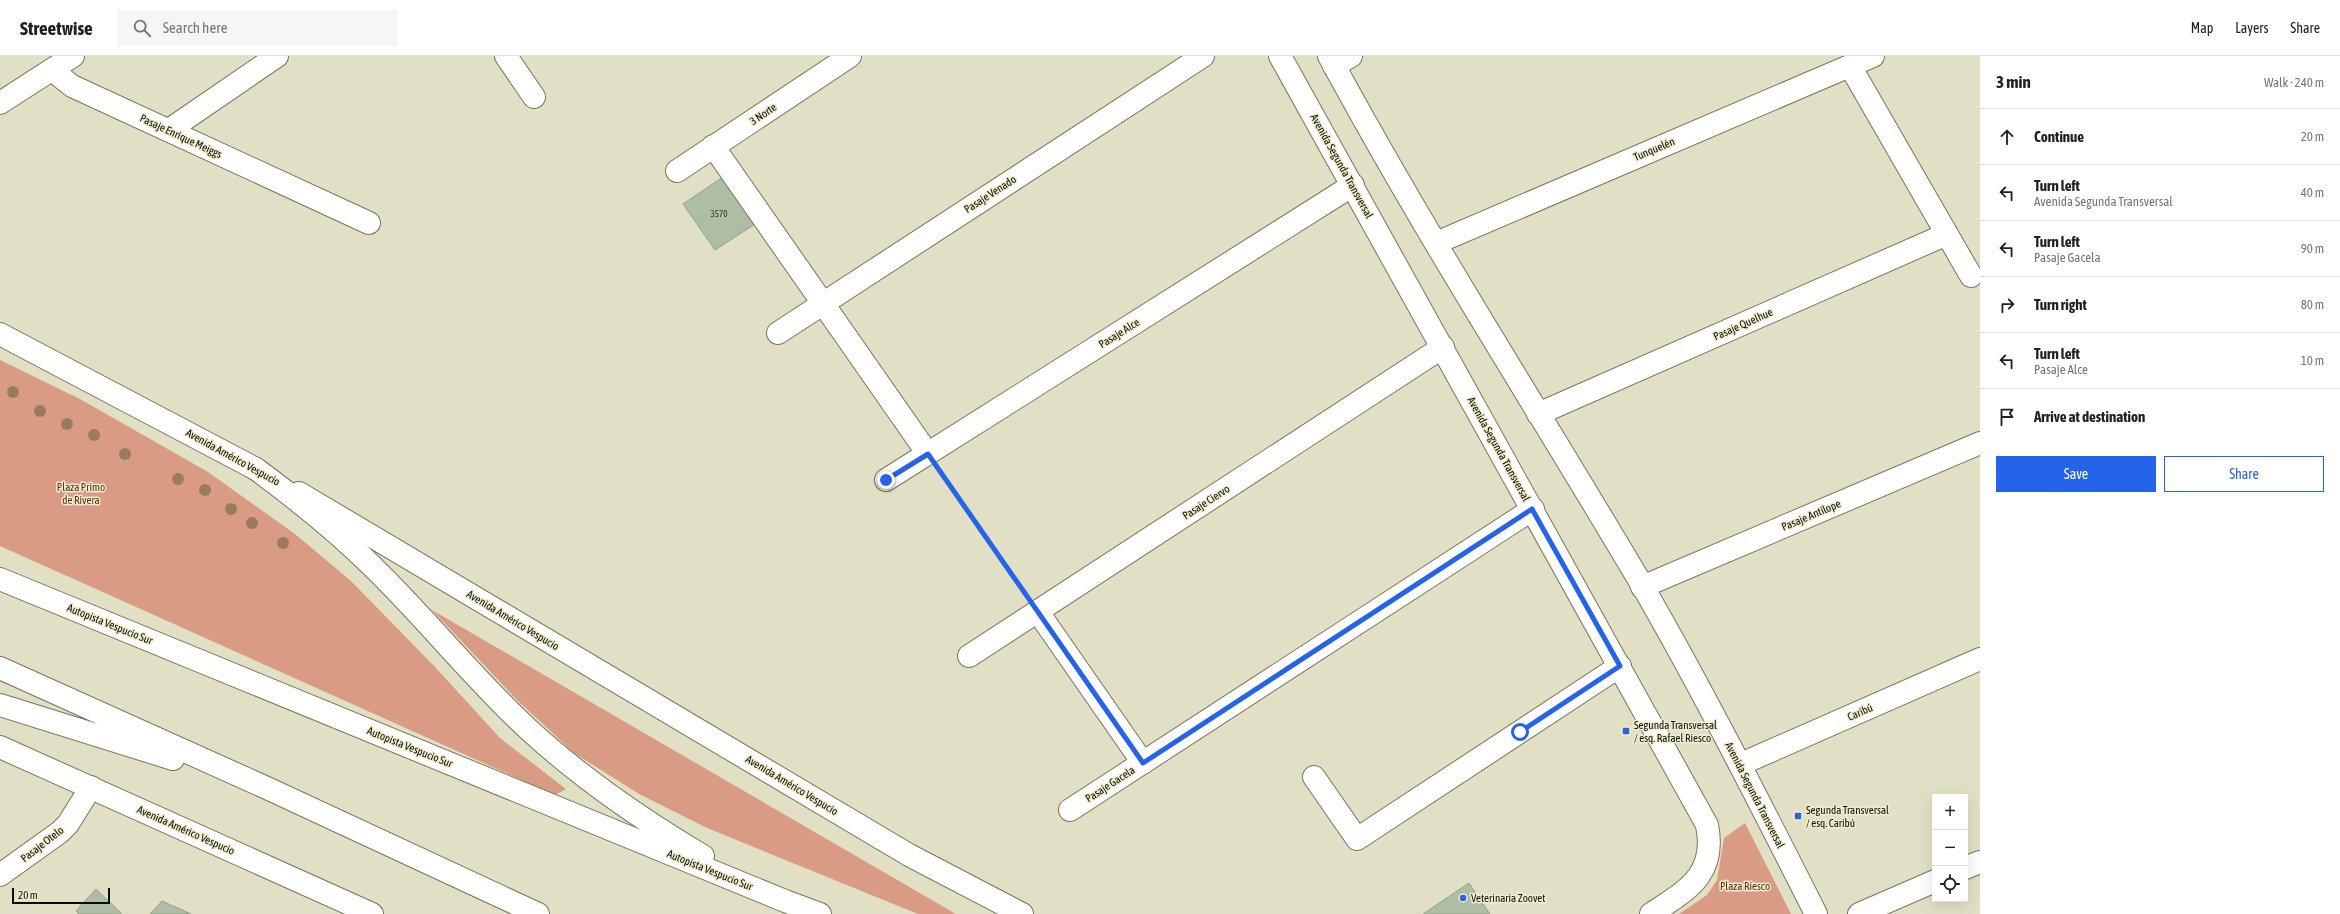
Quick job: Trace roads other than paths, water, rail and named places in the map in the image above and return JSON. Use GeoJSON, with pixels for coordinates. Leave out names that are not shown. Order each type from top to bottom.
{"type":"FeatureCollection","features":[{"type":"Feature","properties":{"kind":"main road"},"geometry":{"type":"LineString","coordinates":[[0,102],[73,56]]}},
{"type":"Feature","properties":{"kind":"main road"},"geometry":{"type":"LineString","coordinates":[[169,130],[277,56]]}},
{"type":"Feature","properties":{"kind":"main road"},"geometry":{"type":"LineString","coordinates":[[506,56],[534,97]]}},
{"type":"Feature","properties":{"kind":"main road","name":"3 Norte"},"geometry":{"type":"LineString","coordinates":[[677,171],[850,56]]}},
{"type":"Feature","properties":{"kind":"main road","name":"Pasaje Venado"},"geometry":{"type":"LineString","coordinates":[[778,332],[1203,56]]}},
{"type":"Feature","properties":{"kind":"main road","name":"Avenida Segunda Transversal"},"geometry":{"type":"LineString","coordinates":[[1280,56],[1708,825],[1711,841],[1708,858],[1697,880],[1688,890],[1651,914]]}},
{"type":"Feature","properties":{"kind":"main road","name":"Tunquelén"},"geometry":{"type":"LineString","coordinates":[[1436,243],[1873,56]]}},
{"type":"Feature","properties":{"kind":"main road","name":"Avenida Segunda Transversal"},"geometry":{"type":"LineString","coordinates":[[1338,59],[1436,243],[1642,587],[1740,764],[1816,914]]}},
{"type":"Feature","properties":{"kind":"main road"},"geometry":{"type":"LineString","coordinates":[[1850,66],[1971,276]]}},
{"type":"Feature","properties":{"kind":"main road","name":"Pasaje Enrique Meiggs"},"geometry":{"type":"LineString","coordinates":[[52,70],[72,86],[369,223]]}},
{"type":"Feature","properties":{"kind":"main road"},"geometry":{"type":"LineString","coordinates":[[714,146],[928,454]]}},
{"type":"Feature","properties":{"kind":"main road","name":"Pasaje Alce"},"geometry":{"type":"LineString","coordinates":[[886,480],[1353,185]]}},
{"type":"Feature","properties":{"kind":"main road","name":"Pasaje Quelhue"},"geometry":{"type":"LineString","coordinates":[[1538,414],[1947,234]]}},
{"type":"Feature","properties":{"kind":"main road","name":"Avenida Américo Vespucio"},"geometry":{"type":"LineString","coordinates":[[0,334],[256,468],[909,855],[1022,914]]}},
{"type":"Feature","properties":{"kind":"main road","name":"Pasaje Ciervo"},"geometry":{"type":"LineString","coordinates":[[969,656],[1443,347]]}},
{"type":"Feature","properties":{"kind":"main road","name":"Pasaje Antílope"},"geometry":{"type":"LineString","coordinates":[[1642,587],[1980,443]]}},
{"type":"Feature","properties":{"kind":"main road"},"geometry":{"type":"LineString","coordinates":[[256,468],[334,531],[376,570],[500,702],[559,755],[639,815],[686,846],[785,901]]}},
{"type":"Feature","properties":{"kind":"main road","name":"Pasaje Gacela"},"geometry":{"type":"LineString","coordinates":[[1070,810],[1532,509]]}},
{"type":"Feature","properties":{"kind":"main road","name":"Autopista Vespucio Sur"},"geometry":{"type":"LineString","coordinates":[[0,579],[785,901],[820,914]]}},
{"type":"Feature","properties":{"kind":"main road"},"geometry":{"type":"LineString","coordinates":[[1038,612],[1143,763]]}},
{"type":"Feature","properties":{"kind":"main road","name":"Caribú"},"geometry":{"type":"LineString","coordinates":[[1740,764],[1980,659]]}},
{"type":"Feature","properties":{"kind":"main road"},"geometry":{"type":"LineString","coordinates":[[1314,777],[1357,839],[1620,666]]}},
{"type":"Feature","properties":{"kind":"main road"},"geometry":{"type":"LineString","coordinates":[[0,668],[269,789],[538,914]]}},
{"type":"Feature","properties":{"kind":"main road"},"geometry":{"type":"LineString","coordinates":[[0,705],[269,789]]}},
{"type":"Feature","properties":{"kind":"main road","name":"Avenida Américo Vespucio"},"geometry":{"type":"LineString","coordinates":[[0,747],[90,786],[372,914]]}},
{"type":"Feature","properties":{"kind":"main road","name":"Pasaje Otelo"},"geometry":{"type":"LineString","coordinates":[[0,875],[60,832],[68,824],[90,786]]}},
{"type":"Feature","properties":{"kind":"main road"},"geometry":{"type":"LineString","coordinates":[[1968,867],[1980,862]]}},
{"type":"Feature","properties":{"kind":"main road"},"geometry":{"type":"LineString","coordinates":[[1859,914],[1932,882]]}},
{"type":"Feature","properties":{"kind":"place","name":"Segunda Transversal / esq. Rafael Riesco"},"geometry":{"type":"Point","coordinates":[1626,731]}},
{"type":"Feature","properties":{"kind":"place","name":"Segunda Transversal / esq. Caribú"},"geometry":{"type":"Point","coordinates":[1798,816]}},
{"type":"Feature","properties":{"kind":"place","name":"Veterinaria Zoovet"},"geometry":{"type":"Point","coordinates":[1463,898]}},
{"type":"Feature","properties":{"kind":"park label","name":"Plaza Primo de Rivera"},"geometry":{"type":"Point","coordinates":[81,493]}},
{"type":"Feature","properties":{"kind":"park label","name":"Plaza Riesco"},"geometry":{"type":"Point","coordinates":[1745,886]}}]}
